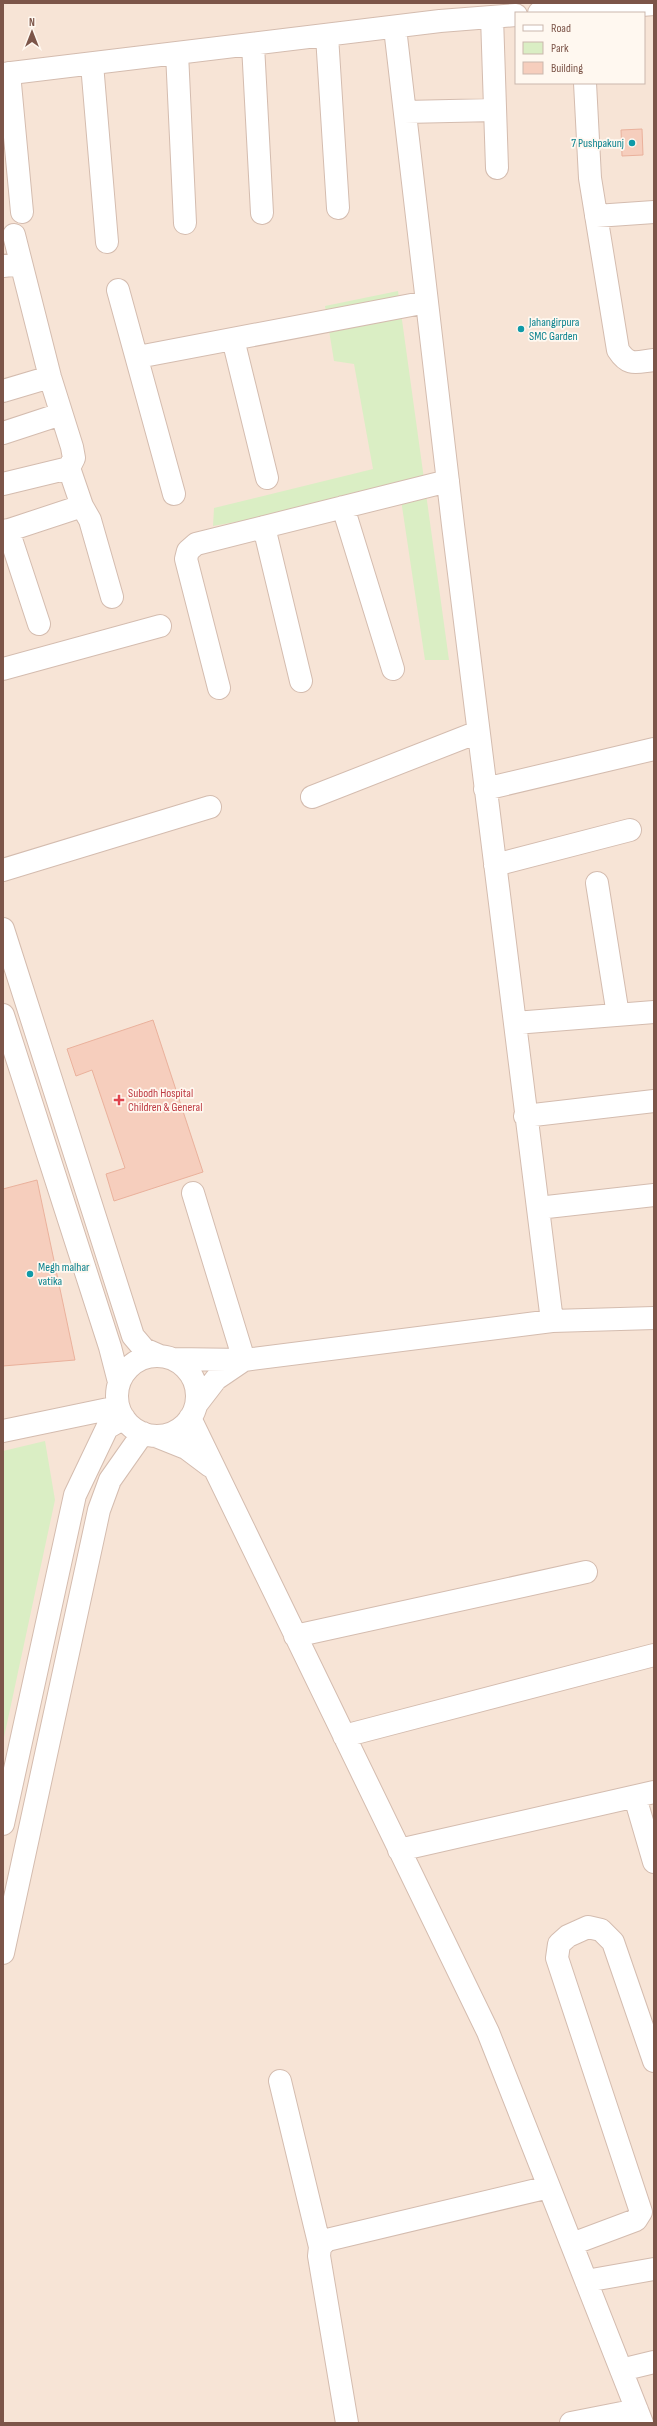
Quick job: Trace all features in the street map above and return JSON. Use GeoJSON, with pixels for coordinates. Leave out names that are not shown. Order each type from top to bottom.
{"type":"FeatureCollection","features":[{"type":"Feature","properties":{"kind":"street"},"geometry":{"type":"LineString","coordinates":[[561,12],[654,4]]}},
{"type":"Feature","properties":{"kind":"street"},"geometry":{"type":"LineString","coordinates":[[22,212],[6,74],[395,28],[440,20],[515,15]]}},
{"type":"Feature","properties":{"kind":"street"},"geometry":{"type":"LineString","coordinates":[[492,17],[497,168]]}},
{"type":"Feature","properties":{"kind":"street"},"geometry":{"type":"LineString","coordinates":[[395,28],[478,732],[515,1023],[525,1116],[552,1321]]}},
{"type":"Feature","properties":{"kind":"street"},"geometry":{"type":"LineString","coordinates":[[327,36],[338,208]]}},
{"type":"Feature","properties":{"kind":"street"},"geometry":{"type":"LineString","coordinates":[[252,44],[262,213]]}},
{"type":"Feature","properties":{"kind":"street"},"geometry":{"type":"LineString","coordinates":[[177,53],[185,223]]}},
{"type":"Feature","properties":{"kind":"street"},"geometry":{"type":"LineString","coordinates":[[92,64],[107,242]]}},
{"type":"Feature","properties":{"kind":"street"},"geometry":{"type":"LineString","coordinates":[[585,84],[589,170],[618,350],[624,359],[631,363],[654,360]]}},
{"type":"Feature","properties":{"kind":"street"},"geometry":{"type":"LineString","coordinates":[[405,112],[495,110]]}},
{"type":"Feature","properties":{"kind":"street"},"geometry":{"type":"LineString","coordinates":[[596,216],[654,212]]}},
{"type":"Feature","properties":{"kind":"street"},"geometry":{"type":"LineString","coordinates":[[3,484],[68,468],[74,458],[50,377],[12,265],[14,235]]}},
{"type":"Feature","properties":{"kind":"street"},"geometry":{"type":"LineString","coordinates":[[118,290],[138,357],[174,494]]}},
{"type":"Feature","properties":{"kind":"street"},"geometry":{"type":"LineString","coordinates":[[138,357],[427,302]]}},
{"type":"Feature","properties":{"kind":"street"},"geometry":{"type":"LineString","coordinates":[[233,339],[267,478]]}},
{"type":"Feature","properties":{"kind":"street"},"geometry":{"type":"LineString","coordinates":[[3,391],[50,377]]}},
{"type":"Feature","properties":{"kind":"street"},"geometry":{"type":"LineString","coordinates":[[3,433],[61,414]]}},
{"type":"Feature","properties":{"kind":"street"},"geometry":{"type":"LineString","coordinates":[[68,468],[82,506],[90,520],[112,597]]}},
{"type":"Feature","properties":{"kind":"street"},"geometry":{"type":"LineString","coordinates":[[219,688],[186,560],[188,551],[196,544],[448,481]]}},
{"type":"Feature","properties":{"kind":"street"},"geometry":{"type":"LineString","coordinates":[[38,624],[6,531],[82,506]]}},
{"type":"Feature","properties":{"kind":"street"},"geometry":{"type":"LineString","coordinates":[[343,507],[393,669]]}},
{"type":"Feature","properties":{"kind":"street"},"geometry":{"type":"LineString","coordinates":[[264,527],[301,681]]}},
{"type":"Feature","properties":{"kind":"street"},"geometry":{"type":"LineString","coordinates":[[3,669],[160,626]]}},
{"type":"Feature","properties":{"kind":"street"},"geometry":{"type":"LineString","coordinates":[[312,797],[478,732]]}},
{"type":"Feature","properties":{"kind":"street"},"geometry":{"type":"LineString","coordinates":[[485,789],[654,748]]}},
{"type":"Feature","properties":{"kind":"street"},"geometry":{"type":"LineString","coordinates":[[3,870],[210,807]]}},
{"type":"Feature","properties":{"kind":"street"},"geometry":{"type":"LineString","coordinates":[[495,865],[630,830]]}},
{"type":"Feature","properties":{"kind":"street"},"geometry":{"type":"LineString","coordinates":[[597,884],[618,1015]]}},
{"type":"Feature","properties":{"kind":"street"},"geometry":{"type":"LineString","coordinates":[[3,929],[133,1336],[144,1349],[185,1367],[193,1378],[197,1392],[193,1412],[213,1468],[488,2032],[639,2417],[570,2423]]}},
{"type":"Feature","properties":{"kind":"street"},"geometry":{"type":"LineString","coordinates":[[515,1023],[654,1012]]}},
{"type":"Feature","properties":{"kind":"street"},"geometry":{"type":"LineString","coordinates":[[3,1015],[110,1347],[119,1382]]}},
{"type":"Feature","properties":{"kind":"street"},"geometry":{"type":"LineString","coordinates":[[525,1116],[654,1101]]}},
{"type":"Feature","properties":{"kind":"street"},"geometry":{"type":"LineString","coordinates":[[193,1193],[244,1360]]}},
{"type":"Feature","properties":{"kind":"street"},"geometry":{"type":"LineString","coordinates":[[538,1208],[654,1194]]}},
{"type":"Feature","properties":{"kind":"street"},"geometry":{"type":"LineString","coordinates":[[213,1468],[186,1448],[132,1427],[121,1412],[117,1394],[119,1382],[125,1371],[135,1362],[146,1357],[244,1360],[552,1321],[654,1318]]}},
{"type":"Feature","properties":{"kind":"street"},"geometry":{"type":"LineString","coordinates":[[3,1953],[99,1510],[110,1480],[150,1435],[168,1434],[181,1428],[216,1379],[244,1360]]}},
{"type":"Feature","properties":{"kind":"street"},"geometry":{"type":"LineString","coordinates":[[3,1431],[121,1412]]}},
{"type":"Feature","properties":{"kind":"street"},"geometry":{"type":"LineString","coordinates":[[3,1824],[76,1495],[107,1428],[121,1412]]}},
{"type":"Feature","properties":{"kind":"street"},"geometry":{"type":"LineString","coordinates":[[295,1636],[586,1572]]}},
{"type":"Feature","properties":{"kind":"street"},"geometry":{"type":"LineString","coordinates":[[344,1736],[654,1655]]}},
{"type":"Feature","properties":{"kind":"street"},"geometry":{"type":"LineString","coordinates":[[399,1850],[645,1794],[654,1862]]}},
{"type":"Feature","properties":{"kind":"street"},"geometry":{"type":"LineString","coordinates":[[572,2244],[636,2220],[641,2212],[557,1958],[559,1944],[568,1936],[588,1927],[595,1927],[613,1942],[654,2061]]}},
{"type":"Feature","properties":{"kind":"street"},"geometry":{"type":"LineString","coordinates":[[280,2081],[320,2247],[319,2256],[347,2423]]}},
{"type":"Feature","properties":{"kind":"street"},"geometry":{"type":"LineString","coordinates":[[320,2247],[327,2240],[549,2187]]}},
{"type":"Feature","properties":{"kind":"street"},"geometry":{"type":"LineString","coordinates":[[586,2281],[654,2269]]}},
{"type":"Feature","properties":{"kind":"street"},"geometry":{"type":"LineString","coordinates":[[621,2370],[654,2362]]}},
{"type":"Feature","properties":{"kind":"shaded area"},"geometry":{"type":"Polygon","coordinates":[[[3,3],[654,3],[654,2423],[3,2423],[3,3]]]}},
{"type":"Feature","properties":{"kind":"green space"},"geometry":{"type":"Polygon","coordinates":[[[398,291],[449,660],[425,660],[400,493],[213,526],[214,508],[373,469],[354,364],[334,361],[325,306],[398,291]]]}},
{"type":"Feature","properties":{"kind":"green space"},"geometry":{"type":"Polygon","coordinates":[[[45,1441],[55,1500],[3,1742],[3,1451],[45,1441]]]}},
{"type":"Feature","properties":{"kind":"building","name":"7 Pushpakunj"},"geometry":{"type":"Polygon","coordinates":[[[642,129],[643,155],[622,156],[621,130],[642,129]]]}},
{"type":"Feature","properties":{"kind":"building"},"geometry":{"type":"Polygon","coordinates":[[[153,1020],[203,1172],[114,1201],[106,1174],[125,1168],[92,1070],[76,1076],[67,1049],[153,1020]]]}},
{"type":"Feature","properties":{"kind":"building","name":"Megh malhar vatika"},"geometry":{"type":"Polygon","coordinates":[[[37,1180],[75,1360],[3,1366],[3,1189],[37,1180]]]}},
{"type":"Feature","properties":{"kind":"place","name":"7 Pushpakunj"},"geometry":{"type":"Point","coordinates":[632,143]}},
{"type":"Feature","properties":{"kind":"place","name":"Jahangirpura SMC Garden"},"geometry":{"type":"Point","coordinates":[521,329]}},
{"type":"Feature","properties":{"kind":"place","name":"Subodh Hospital Children & General"},"geometry":{"type":"Point","coordinates":[119,1100]}},
{"type":"Feature","properties":{"kind":"place","name":"Megh malhar vatika"},"geometry":{"type":"Point","coordinates":[30,1274]}}]}
